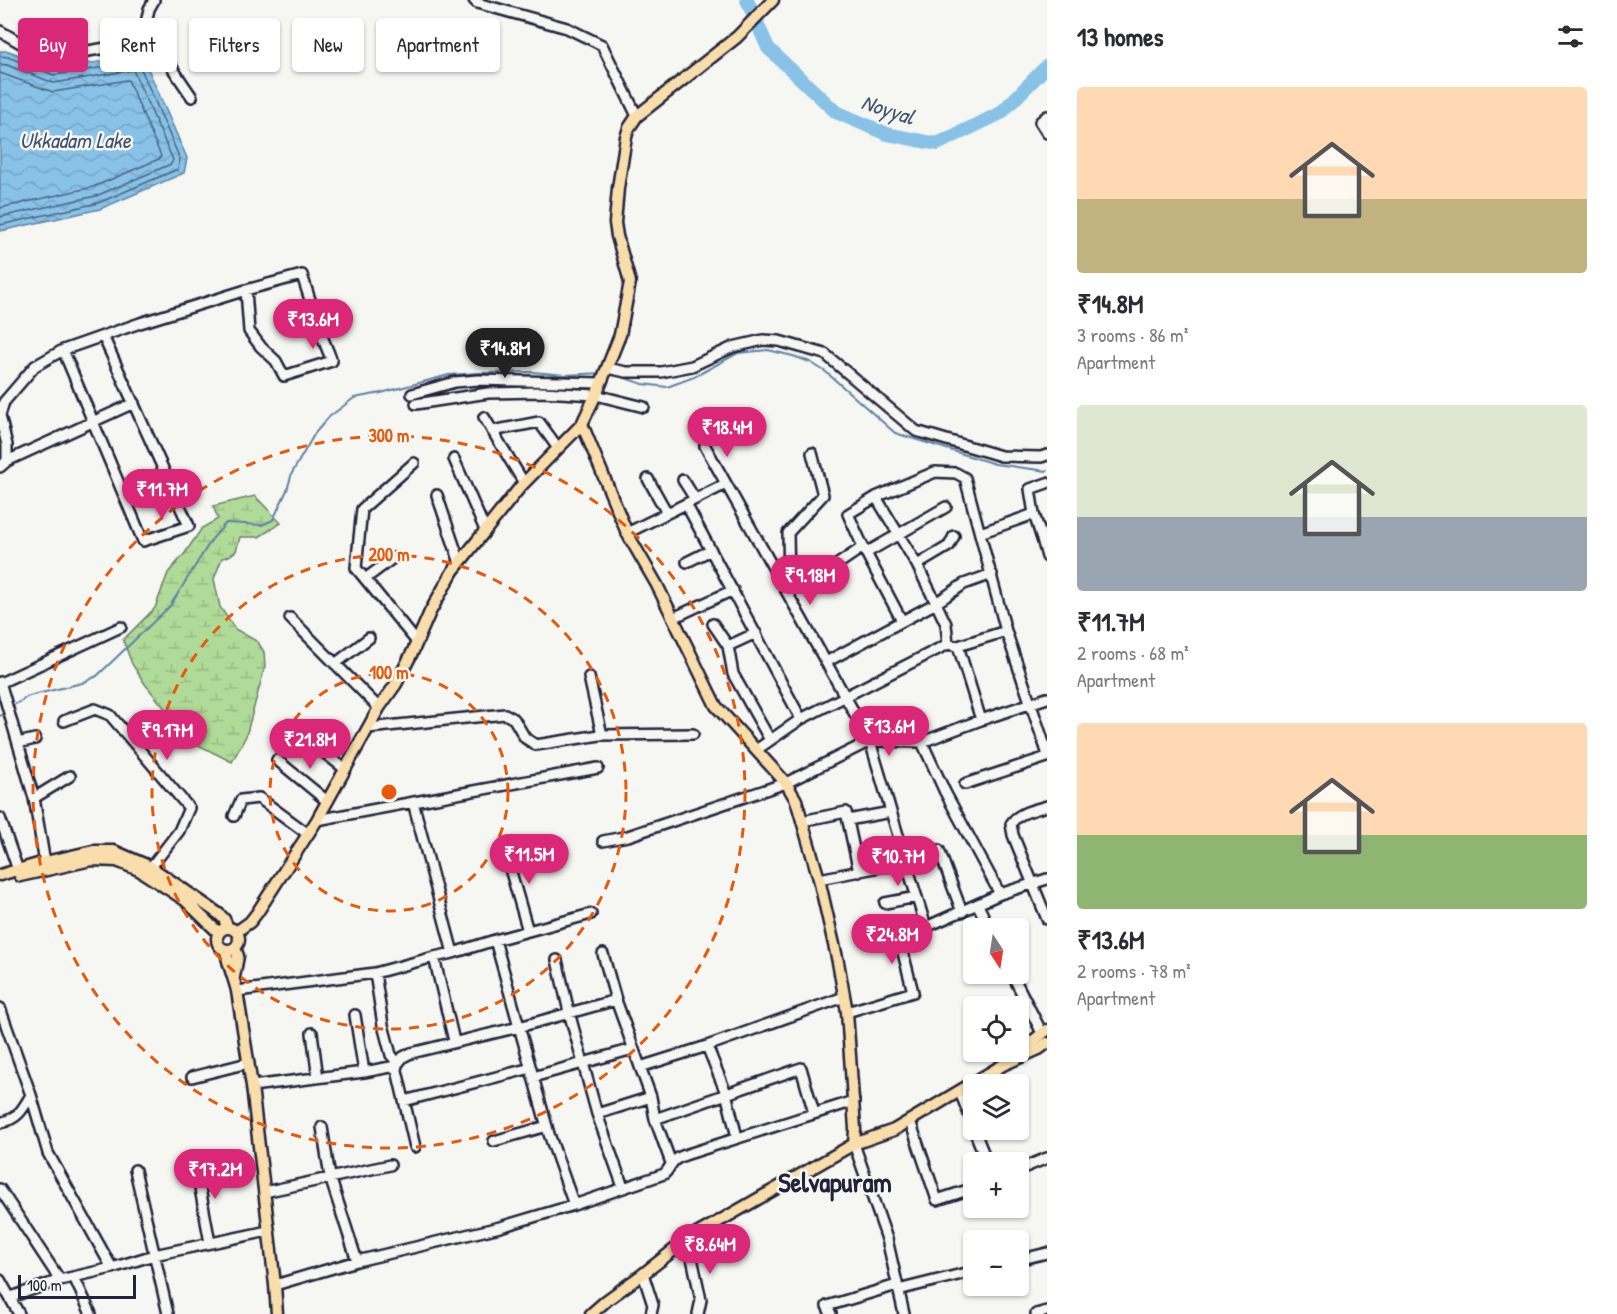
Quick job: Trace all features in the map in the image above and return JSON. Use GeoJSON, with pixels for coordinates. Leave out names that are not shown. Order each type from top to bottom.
{"type":"FeatureCollection","features":[{"type":"Feature","properties":{"kind":"main road"},"geometry":{"type":"LineString","coordinates":[[277,1314],[252,1086],[234,976],[237,956],[231,949],[219,945],[217,938],[250,922],[308,834],[379,708],[396,684],[430,612],[453,571],[524,483],[582,424],[620,335],[630,282],[615,223],[618,188],[629,128],[637,116],[736,37],[773,0]]}},
{"type":"Feature","properties":{"kind":"main road"},"geometry":{"type":"LineString","coordinates":[[582,424],[627,533],[674,618],[716,706],[786,783],[796,800],[819,879],[847,1012],[854,1101],[854,1144]]}},
{"type":"Feature","properties":{"kind":"main road"},"geometry":{"type":"LineString","coordinates":[[0,881],[93,851],[114,851],[151,867],[219,914],[224,919],[228,931]]}},
{"type":"Feature","properties":{"kind":"main road"},"geometry":{"type":"LineString","coordinates":[[0,875],[18,870],[91,860],[117,861],[139,870],[228,931],[239,941],[231,949]]}},
{"type":"Feature","properties":{"kind":"main road"},"geometry":{"type":"LineString","coordinates":[[591,1314],[688,1239],[854,1144],[877,1137],[910,1121],[1003,1065],[1045,1035]]}},
{"type":"Feature","properties":{"kind":"main road"},"geometry":{"type":"LineString","coordinates":[[855,1129],[877,1137]]}},
{"type":"Feature","properties":{"kind":"street"},"geometry":{"type":"LineString","coordinates":[[148,18],[154,0]]}},
{"type":"Feature","properties":{"kind":"street"},"geometry":{"type":"LineString","coordinates":[[474,0],[477,3],[567,28],[602,45],[637,116]]}},
{"type":"Feature","properties":{"kind":"street"},"geometry":{"type":"LineString","coordinates":[[0,31],[46,58],[100,49]]}},
{"type":"Feature","properties":{"kind":"street"},"geometry":{"type":"LineString","coordinates":[[175,72],[192,97]]}},
{"type":"Feature","properties":{"kind":"street"},"geometry":{"type":"LineString","coordinates":[[1047,116],[1040,122],[1047,133]]}},
{"type":"Feature","properties":{"kind":"street"},"geometry":{"type":"LineString","coordinates":[[4,464],[7,445],[0,415],[4,402],[35,366],[63,350],[246,290],[302,275],[332,361],[284,376],[276,361],[249,331],[246,290]]}},
{"type":"Feature","properties":{"kind":"street"},"geometry":{"type":"LineString","coordinates":[[63,350],[143,540],[189,526],[103,336]]}},
{"type":"Feature","properties":{"kind":"street"},"geometry":{"type":"LineString","coordinates":[[412,394],[455,382],[661,372],[692,366],[734,347],[763,340],[779,341],[825,354],[916,431],[1002,456],[1041,457],[1047,455]]}},
{"type":"Feature","properties":{"kind":"street"},"geometry":{"type":"LineString","coordinates":[[416,404],[488,393],[542,392],[596,395],[644,407]]}},
{"type":"Feature","properties":{"kind":"street"},"geometry":{"type":"LineString","coordinates":[[4,464],[134,403]]}},
{"type":"Feature","properties":{"kind":"street"},"geometry":{"type":"LineString","coordinates":[[484,417],[524,483]]}},
{"type":"Feature","properties":{"kind":"street"},"geometry":{"type":"LineString","coordinates":[[492,431],[539,422],[558,448]]}},
{"type":"Feature","properties":{"kind":"street"},"geometry":{"type":"LineString","coordinates":[[705,446],[870,741],[926,927]]}},
{"type":"Feature","properties":{"kind":"street"},"geometry":{"type":"LineString","coordinates":[[788,594],[788,533],[823,495],[813,453]]}},
{"type":"Feature","properties":{"kind":"street"},"geometry":{"type":"LineString","coordinates":[[454,459],[485,530]]}},
{"type":"Feature","properties":{"kind":"street"},"geometry":{"type":"LineString","coordinates":[[414,463],[362,509],[356,568],[417,642]]}},
{"type":"Feature","properties":{"kind":"street"},"geometry":{"type":"LineString","coordinates":[[902,621],[848,514],[876,497],[935,472],[956,473],[965,478],[1006,631],[1047,755],[965,784]]}},
{"type":"Feature","properties":{"kind":"street"},"geometry":{"type":"LineString","coordinates":[[648,479],[667,513]]}},
{"type":"Feature","properties":{"kind":"street"},"geometry":{"type":"LineString","coordinates":[[683,480],[711,550],[801,719]]}},
{"type":"Feature","properties":{"kind":"street"},"geometry":{"type":"LineString","coordinates":[[1047,483],[1030,489],[1034,514],[1044,538],[1047,556]]}},
{"type":"Feature","properties":{"kind":"street"},"geometry":{"type":"LineString","coordinates":[[627,533],[726,484]]}},
{"type":"Feature","properties":{"kind":"street"},"geometry":{"type":"LineString","coordinates":[[437,495],[460,563]]}},
{"type":"Feature","properties":{"kind":"street"},"geometry":{"type":"LineString","coordinates":[[876,497],[916,565],[946,624],[981,720]]}},
{"type":"Feature","properties":{"kind":"street"},"geometry":{"type":"LineString","coordinates":[[789,583],[810,583],[865,550],[946,507]]}},
{"type":"Feature","properties":{"kind":"street"},"geometry":{"type":"LineString","coordinates":[[980,533],[1034,514]]}},
{"type":"Feature","properties":{"kind":"street"},"geometry":{"type":"LineString","coordinates":[[916,565],[949,546],[954,537]]}},
{"type":"Feature","properties":{"kind":"street"},"geometry":{"type":"LineString","coordinates":[[687,562],[711,550]]}},
{"type":"Feature","properties":{"kind":"street"},"geometry":{"type":"LineString","coordinates":[[365,579],[393,558]]}},
{"type":"Feature","properties":{"kind":"street"},"geometry":{"type":"LineString","coordinates":[[826,662],[936,603],[964,584],[992,574]]}},
{"type":"Feature","properties":{"kind":"street"},"geometry":{"type":"LineString","coordinates":[[674,618],[733,590]]}},
{"type":"Feature","properties":{"kind":"street"},"geometry":{"type":"LineString","coordinates":[[290,618],[379,708]]}},
{"type":"Feature","properties":{"kind":"street"},"geometry":{"type":"LineString","coordinates":[[713,624],[728,646],[733,674],[770,740]]}},
{"type":"Feature","properties":{"kind":"street"},"geometry":{"type":"LineString","coordinates":[[45,866],[34,798],[0,682],[121,627]]}},
{"type":"Feature","properties":{"kind":"street"},"geometry":{"type":"LineString","coordinates":[[756,750],[801,719],[845,697],[953,646],[1006,631]]}},
{"type":"Feature","properties":{"kind":"street"},"geometry":{"type":"LineString","coordinates":[[728,646],[756,633]]}},
{"type":"Feature","properties":{"kind":"street"},"geometry":{"type":"LineString","coordinates":[[335,664],[369,638]]}},
{"type":"Feature","properties":{"kind":"street"},"geometry":{"type":"LineString","coordinates":[[590,677],[602,735]]}},
{"type":"Feature","properties":{"kind":"street"},"geometry":{"type":"LineString","coordinates":[[603,841],[628,837],[786,783],[870,741],[922,742],[1047,698]]}},
{"type":"Feature","properties":{"kind":"street"},"geometry":{"type":"LineString","coordinates":[[64,721],[95,709],[110,715],[189,808],[179,831],[151,867]]}},
{"type":"Feature","properties":{"kind":"street"},"geometry":{"type":"LineString","coordinates":[[368,728],[505,714],[514,718],[525,738],[536,745],[602,735],[693,734]]}},
{"type":"Feature","properties":{"kind":"street"},"geometry":{"type":"LineString","coordinates":[[289,725],[345,769]]}},
{"type":"Feature","properties":{"kind":"street"},"geometry":{"type":"LineString","coordinates":[[18,743],[35,739]]}},
{"type":"Feature","properties":{"kind":"street"},"geometry":{"type":"LineString","coordinates":[[922,742],[945,792],[1000,894]]}},
{"type":"Feature","properties":{"kind":"street"},"geometry":{"type":"LineString","coordinates":[[277,760],[327,801]]}},
{"type":"Feature","properties":{"kind":"street"},"geometry":{"type":"LineString","coordinates":[[317,819],[598,768]]}},
{"type":"Feature","properties":{"kind":"street"},"geometry":{"type":"LineString","coordinates":[[34,798],[70,776]]}},
{"type":"Feature","properties":{"kind":"street"},"geometry":{"type":"LineString","coordinates":[[234,816],[241,800],[259,798],[308,834]]}},
{"type":"Feature","properties":{"kind":"street"},"geometry":{"type":"LineString","coordinates":[[413,802],[453,953]]}},
{"type":"Feature","properties":{"kind":"street"},"geometry":{"type":"LineString","coordinates":[[1047,806],[1021,815],[1011,824],[1013,835],[1047,919]]}},
{"type":"Feature","properties":{"kind":"street"},"geometry":{"type":"LineString","coordinates":[[802,821],[846,812],[859,872]]}},
{"type":"Feature","properties":{"kind":"street"},"geometry":{"type":"LineString","coordinates":[[848,820],[891,812]]}},
{"type":"Feature","properties":{"kind":"street"},"geometry":{"type":"LineString","coordinates":[[0,818],[18,870]]}},
{"type":"Feature","properties":{"kind":"street"},"geometry":{"type":"LineString","coordinates":[[504,848],[528,931]]}},
{"type":"Feature","properties":{"kind":"street"},"geometry":{"type":"LineString","coordinates":[[939,850],[962,912]]}},
{"type":"Feature","properties":{"kind":"street"},"geometry":{"type":"LineString","coordinates":[[819,879],[906,862]]}},
{"type":"Feature","properties":{"kind":"street"},"geometry":{"type":"LineString","coordinates":[[847,1012],[913,992],[899,937],[1000,894],[1047,879]]}},
{"type":"Feature","properties":{"kind":"street"},"geometry":{"type":"LineString","coordinates":[[885,903],[917,897]]}},
{"type":"Feature","properties":{"kind":"street"},"geometry":{"type":"LineString","coordinates":[[978,905],[984,918]]}},
{"type":"Feature","properties":{"kind":"street"},"geometry":{"type":"LineString","coordinates":[[237,991],[375,972],[453,953],[591,914]]}},
{"type":"Feature","properties":{"kind":"street"},"geometry":{"type":"LineString","coordinates":[[495,940],[547,1126],[574,1205]]}},
{"type":"Feature","properties":{"kind":"street"},"geometry":{"type":"LineString","coordinates":[[603,954],[616,1000],[651,1097],[655,1119],[671,1163]]}},
{"type":"Feature","properties":{"kind":"street"},"geometry":{"type":"LineString","coordinates":[[434,957],[454,1041]]}},
{"type":"Feature","properties":{"kind":"street"},"geometry":{"type":"LineString","coordinates":[[556,960],[582,1063],[623,1187]]}},
{"type":"Feature","properties":{"kind":"street"},"geometry":{"type":"LineString","coordinates":[[375,972],[383,1025],[391,1054],[397,1064],[415,1147]]}},
{"type":"Feature","properties":{"kind":"street"},"geometry":{"type":"LineString","coordinates":[[1017,984],[1045,1035]]}},
{"type":"Feature","properties":{"kind":"street"},"geometry":{"type":"LineString","coordinates":[[640,1067],[707,1046],[844,997]]}},
{"type":"Feature","properties":{"kind":"street"},"geometry":{"type":"LineString","coordinates":[[252,1086],[364,1072],[397,1064],[411,1053],[519,1027],[616,1000]]}},
{"type":"Feature","properties":{"kind":"street"},"geometry":{"type":"LineString","coordinates":[[0,1008],[31,1095],[48,1153],[112,1268]]}},
{"type":"Feature","properties":{"kind":"street"},"geometry":{"type":"LineString","coordinates":[[355,1015],[364,1072]]}},
{"type":"Feature","properties":{"kind":"street"},"geometry":{"type":"LineString","coordinates":[[312,1034],[318,1078]]}},
{"type":"Feature","properties":{"kind":"street"},"geometry":{"type":"LineString","coordinates":[[707,1046],[726,1094],[737,1137]]}},
{"type":"Feature","properties":{"kind":"street"},"geometry":{"type":"LineString","coordinates":[[404,1101],[582,1063],[633,1048]]}},
{"type":"Feature","properties":{"kind":"street"},"geometry":{"type":"LineString","coordinates":[[192,1077],[248,1063]]}},
{"type":"Feature","properties":{"kind":"street"},"geometry":{"type":"LineString","coordinates":[[655,1119],[801,1068],[814,1113]]}},
{"type":"Feature","properties":{"kind":"street"},"geometry":{"type":"LineString","coordinates":[[960,1092],[963,1100]]}},
{"type":"Feature","properties":{"kind":"street"},"geometry":{"type":"LineString","coordinates":[[0,1123],[13,1120],[31,1095]]}},
{"type":"Feature","properties":{"kind":"street"},"geometry":{"type":"LineString","coordinates":[[597,1113],[651,1097]]}},
{"type":"Feature","properties":{"kind":"street"},"geometry":{"type":"LineString","coordinates":[[275,1286],[357,1261],[500,1227],[609,1194],[664,1174],[676,1159],[737,1137],[854,1101]]}},
{"type":"Feature","properties":{"kind":"street"},"geometry":{"type":"LineString","coordinates":[[910,1121],[937,1200],[963,1192]]}},
{"type":"Feature","properties":{"kind":"street"},"geometry":{"type":"LineString","coordinates":[[494,1141],[547,1126]]}},
{"type":"Feature","properties":{"kind":"street"},"geometry":{"type":"LineString","coordinates":[[322,1127],[330,1177],[357,1261]]}},
{"type":"Feature","properties":{"kind":"street"},"geometry":{"type":"LineString","coordinates":[[854,1144],[887,1239],[904,1314]]}},
{"type":"Feature","properties":{"kind":"street"},"geometry":{"type":"LineString","coordinates":[[1029,1165],[1047,1158]]}},
{"type":"Feature","properties":{"kind":"street"},"geometry":{"type":"LineString","coordinates":[[195,1161],[210,1243]]}},
{"type":"Feature","properties":{"kind":"street"},"geometry":{"type":"LineString","coordinates":[[264,1192],[390,1165]]}},
{"type":"Feature","properties":{"kind":"street"},"geometry":{"type":"LineString","coordinates":[[135,1170],[168,1314]]}},
{"type":"Feature","properties":{"kind":"street"},"geometry":{"type":"LineString","coordinates":[[0,1189],[60,1280]]}},
{"type":"Feature","properties":{"kind":"street"},"geometry":{"type":"LineString","coordinates":[[6,1292],[112,1268],[154,1255],[268,1231]]}},
{"type":"Feature","properties":{"kind":"street"},"geometry":{"type":"LineString","coordinates":[[688,1239],[701,1300],[698,1314]]}},
{"type":"Feature","properties":{"kind":"street"},"geometry":{"type":"LineString","coordinates":[[1029,1257],[1047,1252]]}},
{"type":"Feature","properties":{"kind":"street"},"geometry":{"type":"LineString","coordinates":[[831,1314],[827,1306],[963,1273]]}},
{"type":"Feature","properties":{"kind":"street"},"geometry":{"type":"LineString","coordinates":[[644,1274],[653,1305],[651,1314]]}},
{"type":"Feature","properties":{"kind":"street"},"geometry":{"type":"LineString","coordinates":[[74,1277],[91,1314]]}},
{"type":"Feature","properties":{"kind":"street"},"geometry":{"type":"LineString","coordinates":[[0,1280],[19,1314]]}},
{"type":"Feature","properties":{"kind":"street"},"geometry":{"type":"LineString","coordinates":[[1036,1314],[1047,1311]]}},
{"type":"Feature","properties":{"kind":"green space"},"geometry":{"type":"Polygon","coordinates":[[[255,496],[281,523],[259,537],[240,537],[236,551],[222,558],[214,579],[220,607],[235,629],[258,642],[264,652],[265,667],[246,736],[232,762],[198,745],[171,716],[132,664],[123,640],[155,608],[168,573],[202,528],[218,519],[213,506],[255,496]]]}},
{"type":"Feature","properties":{"kind":"water","name":"Ukkadam Lake"},"geometry":{"type":"Polygon","coordinates":[[[0,51],[18,55],[18,72],[88,72],[88,64],[100,62],[100,72],[149,72],[187,158],[184,173],[100,209],[0,231],[0,51]]]}},
{"type":"Feature","properties":{"kind":"waterway","name":"Noyyal"},"geometry":{"type":"LineString","coordinates":[[747,0],[768,48],[836,112],[887,134],[937,144],[1001,113],[1047,66]]}},
{"type":"Feature","properties":{"kind":"waterway"},"geometry":{"type":"LineString","coordinates":[[610,373],[643,384],[667,387],[694,377],[738,353],[768,350],[810,362],[826,372],[895,433],[995,464],[1047,471]]}},
{"type":"Feature","properties":{"kind":"waterway"},"geometry":{"type":"LineString","coordinates":[[9,708],[29,696],[82,683],[97,676],[170,606],[212,539],[226,523],[262,525],[273,520],[292,473],[315,433],[329,417],[354,398],[449,375],[533,372],[566,375],[601,373]]}},
{"type":"Feature","properties":{"kind":"waterway"},"geometry":{"type":"LineString","coordinates":[[0,716],[5,712]]}},
{"type":"Feature","properties":{"kind":"district","name":"Selvapuram"},"geometry":{"type":"Point","coordinates":[835,1183]}}]}
